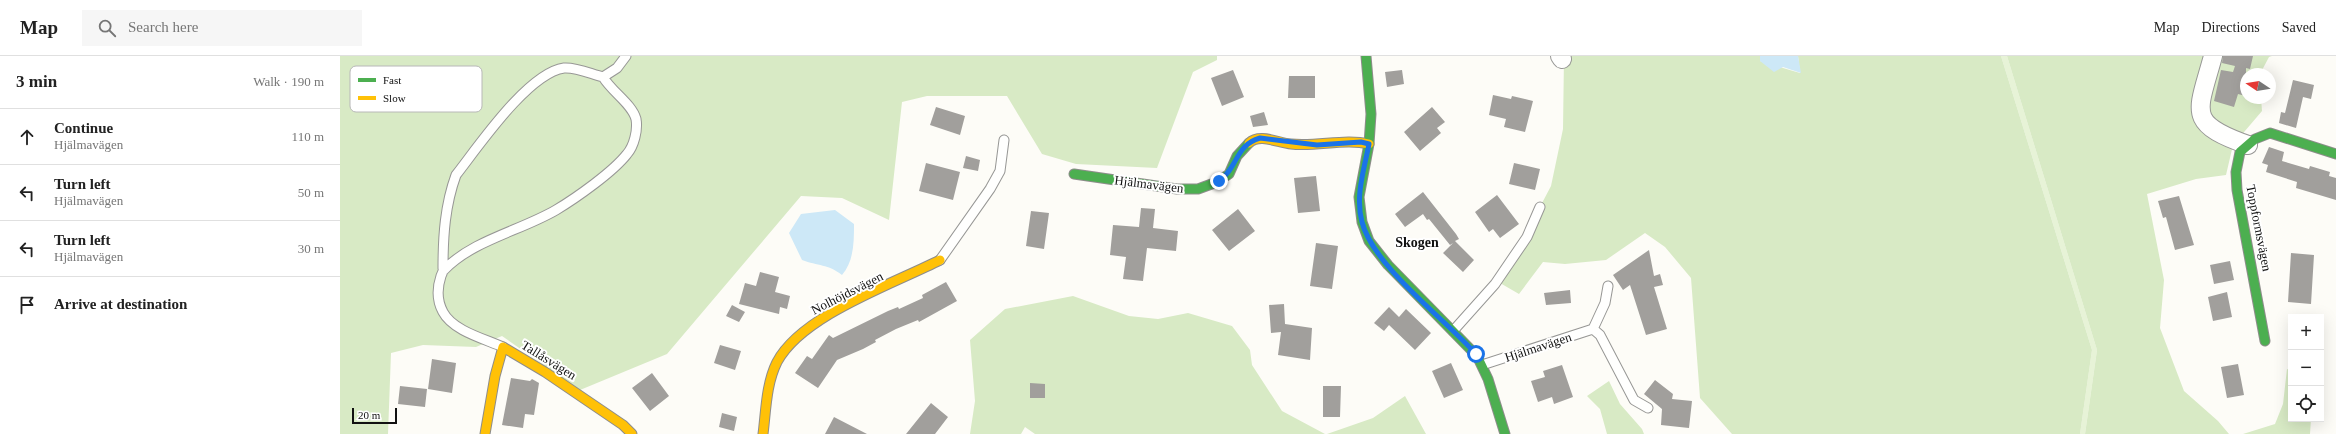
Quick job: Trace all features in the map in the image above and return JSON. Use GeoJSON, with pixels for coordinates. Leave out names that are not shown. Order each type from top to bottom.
{"type":"FeatureCollection","features":[{"type":"Feature","properties":{"kind":"street"},"geometry":{"type":"LineString","coordinates":[[1366,56],[1371,114],[1369,144],[1359,196],[1362,222],[1369,241],[1396,274],[1477,356],[1482,365],[1504,434]]}},
{"type":"Feature","properties":{"kind":"street"},"geometry":{"type":"LineString","coordinates":[[2213,56],[2201,107],[2204,121],[2216,133],[2248,145]]}},
{"type":"Feature","properties":{"kind":"street","name":"Toppformsvägen"},"geometry":{"type":"LineString","coordinates":[[2265,341],[2237,190],[2236,172],[2240,152],[2255,139],[2270,133],[2336,154]]}},
{"type":"Feature","properties":{"kind":"street","name":"Hjälmavägen"},"geometry":{"type":"LineString","coordinates":[[1074,174],[1177,190],[1198,189],[1217,182],[1229,174],[1243,147],[1255,140],[1317,145],[1361,142],[1369,144]]}},
{"type":"Feature","properties":{"kind":"street","name":"Nolhöjdsvägen"},"geometry":{"type":"LineString","coordinates":[[763,434],[768,396],[776,367],[784,350],[810,326],[834,312],[940,260]]}},
{"type":"Feature","properties":{"kind":"street","name":"Tallåsvägen"},"geometry":{"type":"LineString","coordinates":[[484,434],[495,376],[503,347],[545,372],[623,425],[632,434]]}},
{"type":"Feature","properties":{"kind":"lane"},"geometry":{"type":"LineString","coordinates":[[603,77],[617,68],[626,56]]}},
{"type":"Feature","properties":{"kind":"lane"},"geometry":{"type":"LineString","coordinates":[[444,270],[454,260],[472,250],[556,210],[606,174],[628,154],[635,137],[636,121],[633,109],[614,92],[603,77],[565,68],[550,73],[522,94],[456,175],[450,190],[445,220],[442,257],[444,270],[438,290],[443,313],[453,323],[503,347]]}},
{"type":"Feature","properties":{"kind":"lane"},"geometry":{"type":"LineString","coordinates":[[940,260],[990,189],[1000,171],[1004,140]]}},
{"type":"Feature","properties":{"kind":"lane"},"geometry":{"type":"LineString","coordinates":[[1453,331],[1495,284],[1527,237],[1540,207]]}},
{"type":"Feature","properties":{"kind":"lane"},"geometry":{"type":"LineString","coordinates":[[1608,286],[1605,303],[1594,330],[1600,335],[1634,400],[1648,408]]}},
{"type":"Feature","properties":{"kind":"lane","name":"Hjälmavägen"},"geometry":{"type":"LineString","coordinates":[[1482,365],[1594,330]]}},
{"type":"Feature","properties":{"kind":"green space"},"geometry":{"type":"Polygon","coordinates":[[[340,56],[1217,56],[1217,60],[1193,72],[1157,168],[1076,164],[1042,154],[1007,96],[927,96],[902,102],[889,220],[842,198],[801,196],[667,354],[580,390],[502,336],[476,347],[423,345],[391,353],[388,434],[340,434],[340,56]]]}},
{"type":"Feature","properties":{"kind":"green space"},"geometry":{"type":"Polygon","coordinates":[[[1564,56],[1760,56],[1760,61],[1800,73],[1798,56],[2001,56],[2092,350],[2080,434],[1732,434],[1700,398],[1691,278],[1665,247],[1645,233],[1606,260],[1565,264],[1543,262],[1519,294],[1500,283],[1551,186],[1563,129],[1564,56]]]}},
{"type":"Feature","properties":{"kind":"green space"},"geometry":{"type":"Polygon","coordinates":[[[2001,56],[2007,56],[2097,350],[2085,434],[2080,434],[2092,350],[2001,56]]]}},
{"type":"Feature","properties":{"kind":"green space"},"geometry":{"type":"Polygon","coordinates":[[[2007,56],[2272,56],[2269,57],[2263,68],[2240,68],[2240,104],[2261,104],[2262,111],[2233,145],[2226,175],[2196,179],[2147,194],[2164,280],[2160,328],[2184,391],[2218,421],[2229,434],[2085,434],[2097,350],[2007,56]]]}},
{"type":"Feature","properties":{"kind":"green space"},"geometry":{"type":"Polygon","coordinates":[[[1073,296],[1129,316],[1158,319],[1188,313],[1232,326],[1250,350],[1252,365],[1282,411],[1325,434],[1035,434],[1025,427],[1021,434],[970,434],[975,401],[970,340],[1005,309],[1073,296]]]}},
{"type":"Feature","properties":{"kind":"green space"},"geometry":{"type":"Polygon","coordinates":[[[2287,369],[2288,422],[2311,422],[2310,434],[2243,434],[2275,424],[2283,404],[2287,369]]]}},
{"type":"Feature","properties":{"kind":"green space"},"geometry":{"type":"Polygon","coordinates":[[[1609,381],[1620,404],[1642,429],[1644,434],[1607,434],[1600,409],[1587,396],[1609,381]]]}},
{"type":"Feature","properties":{"kind":"green space"},"geometry":{"type":"Polygon","coordinates":[[[1405,396],[1426,434],[1327,434],[1373,418],[1405,396]]]}},
{"type":"Feature","properties":{"kind":"water"},"geometry":{"type":"Polygon","coordinates":[[[1760,56],[1798,56],[1801,73],[1783,67],[1774,72],[1760,61],[1760,56]]]}},
{"type":"Feature","properties":{"kind":"water"},"geometry":{"type":"Polygon","coordinates":[[[835,210],[854,224],[851,257],[846,270],[842,275],[827,267],[802,260],[789,233],[801,214],[835,210]]]}},
{"type":"Feature","properties":{"kind":"building"},"geometry":{"type":"Polygon","coordinates":[[[2223,56],[2253,56],[2250,68],[2240,68],[2240,94],[2238,94],[2234,107],[2214,101],[2221,70],[2233,72],[2235,66],[2222,63],[2223,56]]]}},
{"type":"Feature","properties":{"kind":"building"},"geometry":{"type":"Polygon","coordinates":[[[1233,70],[1244,97],[1222,106],[1211,78],[1233,70]]]}},
{"type":"Feature","properties":{"kind":"building"},"geometry":{"type":"Polygon","coordinates":[[[1402,70],[1404,84],[1387,87],[1385,72],[1402,70]]]}},
{"type":"Feature","properties":{"kind":"building"},"geometry":{"type":"Polygon","coordinates":[[[1289,76],[1315,76],[1315,98],[1288,98],[1289,76]]]}},
{"type":"Feature","properties":{"kind":"building"},"geometry":{"type":"Polygon","coordinates":[[[2293,80],[2314,85],[2311,99],[2303,97],[2296,128],[2279,123],[2281,112],[2285,113],[2293,80]]]}},
{"type":"Feature","properties":{"kind":"building"},"geometry":{"type":"Polygon","coordinates":[[[1493,95],[1511,99],[1512,96],[1533,101],[1525,132],[1504,127],[1506,119],[1489,115],[1493,95]]]}},
{"type":"Feature","properties":{"kind":"building"},"geometry":{"type":"Polygon","coordinates":[[[936,107],[965,116],[960,135],[930,125],[936,107]]]}},
{"type":"Feature","properties":{"kind":"building"},"geometry":{"type":"Polygon","coordinates":[[[1432,107],[1445,122],[1437,128],[1441,133],[1420,151],[1404,132],[1432,107]]]}},
{"type":"Feature","properties":{"kind":"building"},"geometry":{"type":"Polygon","coordinates":[[[1264,112],[1268,125],[1253,127],[1250,116],[1264,112]]]}},
{"type":"Feature","properties":{"kind":"building"},"geometry":{"type":"Polygon","coordinates":[[[2269,147],[2284,152],[2282,161],[2309,169],[2310,166],[2330,172],[2329,176],[2336,178],[2336,200],[2296,188],[2297,182],[2266,172],[2268,165],[2262,163],[2269,147]]]}},
{"type":"Feature","properties":{"kind":"building"},"geometry":{"type":"Polygon","coordinates":[[[966,156],[980,160],[978,171],[963,168],[966,156]]]}},
{"type":"Feature","properties":{"kind":"building"},"geometry":{"type":"Polygon","coordinates":[[[926,163],[960,172],[953,200],[919,191],[926,163]]]}},
{"type":"Feature","properties":{"kind":"building"},"geometry":{"type":"Polygon","coordinates":[[[1514,163],[1540,169],[1535,190],[1509,184],[1514,163]]]}},
{"type":"Feature","properties":{"kind":"building"},"geometry":{"type":"Polygon","coordinates":[[[1316,176],[1320,211],[1298,213],[1294,178],[1316,176]]]}},
{"type":"Feature","properties":{"kind":"building"},"geometry":{"type":"Polygon","coordinates":[[[1423,192],[1456,234],[1459,239],[1455,241],[1474,260],[1463,272],[1443,253],[1453,243],[1450,245],[1429,219],[1427,220],[1423,214],[1405,227],[1395,214],[1423,192]]]}},
{"type":"Feature","properties":{"kind":"building"},"geometry":{"type":"Polygon","coordinates":[[[1497,195],[1519,224],[1500,238],[1493,229],[1489,232],[1475,212],[1497,195]]]}},
{"type":"Feature","properties":{"kind":"building"},"geometry":{"type":"Polygon","coordinates":[[[2179,196],[2194,245],[2175,250],[2166,217],[2163,218],[2158,201],[2179,196]]]}},
{"type":"Feature","properties":{"kind":"building"},"geometry":{"type":"Polygon","coordinates":[[[1141,208],[1155,209],[1153,228],[1178,231],[1176,251],[1147,248],[1143,281],[1123,279],[1126,257],[1110,255],[1113,225],[1139,227],[1141,208]]]}},
{"type":"Feature","properties":{"kind":"building"},"geometry":{"type":"Polygon","coordinates":[[[1238,209],[1255,231],[1229,251],[1212,230],[1238,209]]]}},
{"type":"Feature","properties":{"kind":"building"},"geometry":{"type":"Polygon","coordinates":[[[1031,211],[1049,213],[1044,249],[1026,246],[1031,211]]]}},
{"type":"Feature","properties":{"kind":"building"},"geometry":{"type":"Polygon","coordinates":[[[1316,243],[1338,246],[1332,289],[1310,286],[1316,243]]]}},
{"type":"Feature","properties":{"kind":"building"},"geometry":{"type":"Polygon","coordinates":[[[1649,250],[1654,276],[1660,274],[1663,285],[1654,287],[1667,329],[1646,335],[1630,285],[1623,290],[1613,275],[1649,250]]]}},
{"type":"Feature","properties":{"kind":"building"},"geometry":{"type":"Polygon","coordinates":[[[2291,253],[2314,255],[2311,304],[2288,302],[2291,253]]]}},
{"type":"Feature","properties":{"kind":"building"},"geometry":{"type":"Polygon","coordinates":[[[2230,261],[2234,280],[2214,284],[2210,265],[2230,261]]]}},
{"type":"Feature","properties":{"kind":"building"},"geometry":{"type":"Polygon","coordinates":[[[760,272],[779,277],[775,292],[790,296],[787,309],[780,307],[779,314],[739,304],[745,283],[756,286],[760,272]]]}},
{"type":"Feature","properties":{"kind":"building"},"geometry":{"type":"Polygon","coordinates":[[[946,282],[957,301],[919,322],[918,320],[896,329],[875,340],[876,342],[863,349],[837,360],[818,388],[795,373],[807,356],[812,359],[829,335],[833,338],[888,311],[898,307],[899,309],[923,298],[922,295],[946,282]]]}},
{"type":"Feature","properties":{"kind":"building"},"geometry":{"type":"Polygon","coordinates":[[[1570,290],[1571,303],[1546,305],[1544,293],[1570,290]]]}},
{"type":"Feature","properties":{"kind":"building"},"geometry":{"type":"Polygon","coordinates":[[[2227,292],[2232,317],[2213,321],[2208,297],[2227,292]]]}},
{"type":"Feature","properties":{"kind":"building"},"geometry":{"type":"Polygon","coordinates":[[[1284,304],[1285,324],[1312,328],[1310,360],[1278,355],[1281,332],[1271,333],[1269,305],[1284,304]]]}},
{"type":"Feature","properties":{"kind":"building"},"geometry":{"type":"Polygon","coordinates":[[[732,305],[745,312],[739,322],[726,316],[732,305]]]}},
{"type":"Feature","properties":{"kind":"building"},"geometry":{"type":"Polygon","coordinates":[[[1389,307],[1399,317],[1406,309],[1431,333],[1415,350],[1389,325],[1384,331],[1374,323],[1389,307]]]}},
{"type":"Feature","properties":{"kind":"building"},"geometry":{"type":"Polygon","coordinates":[[[720,345],[741,351],[735,370],[714,363],[720,345]]]}},
{"type":"Feature","properties":{"kind":"building"},"geometry":{"type":"Polygon","coordinates":[[[432,359],[456,363],[452,393],[428,389],[432,359]]]}},
{"type":"Feature","properties":{"kind":"building"},"geometry":{"type":"Polygon","coordinates":[[[1451,363],[1463,390],[1444,398],[1432,371],[1451,363]]]}},
{"type":"Feature","properties":{"kind":"building"},"geometry":{"type":"Polygon","coordinates":[[[2238,364],[2244,395],[2227,398],[2221,367],[2238,364]]]}},
{"type":"Feature","properties":{"kind":"building"},"geometry":{"type":"Polygon","coordinates":[[[1562,365],[1573,397],[1554,404],[1552,397],[1538,402],[1531,381],[1545,377],[1543,371],[1562,365]]]}},
{"type":"Feature","properties":{"kind":"building"},"geometry":{"type":"Polygon","coordinates":[[[652,373],[669,396],[650,411],[632,388],[652,373]]]}},
{"type":"Feature","properties":{"kind":"building"},"geometry":{"type":"Polygon","coordinates":[[[511,378],[530,381],[532,379],[539,383],[534,415],[525,414],[523,428],[502,425],[511,378]]]}},
{"type":"Feature","properties":{"kind":"building"},"geometry":{"type":"Polygon","coordinates":[[[1655,380],[1673,394],[1672,399],[1692,401],[1689,428],[1661,425],[1662,409],[1644,394],[1655,380]]]}},
{"type":"Feature","properties":{"kind":"building"},"geometry":{"type":"Polygon","coordinates":[[[1030,383],[1045,384],[1045,398],[1030,398],[1030,383]]]}},
{"type":"Feature","properties":{"kind":"building"},"geometry":{"type":"Polygon","coordinates":[[[400,386],[427,389],[425,407],[398,404],[400,386]]]}},
{"type":"Feature","properties":{"kind":"building"},"geometry":{"type":"Polygon","coordinates":[[[1323,386],[1341,386],[1340,417],[1323,417],[1323,386]]]}},
{"type":"Feature","properties":{"kind":"building"},"geometry":{"type":"Polygon","coordinates":[[[931,403],[948,417],[935,434],[906,434],[931,403]]]}},
{"type":"Feature","properties":{"kind":"building"},"geometry":{"type":"Polygon","coordinates":[[[722,413],[737,417],[734,431],[719,427],[722,413]]]}},
{"type":"Feature","properties":{"kind":"building"},"geometry":{"type":"Polygon","coordinates":[[[834,417],[867,434],[825,434],[834,417]]]}},
{"type":"Feature","properties":{"kind":"traffic: fast"},"geometry":{"type":"LineString","coordinates":[[1366,56],[1371,114],[1369,144],[1359,197],[1362,222],[1369,241],[1388,265],[1477,356],[1488,379],[1505,434]]}},
{"type":"Feature","properties":{"kind":"traffic: fast"},"geometry":{"type":"LineString","coordinates":[[2265,341],[2237,190],[2236,172],[2240,152],[2255,139],[2270,133],[2336,154]]}},
{"type":"Feature","properties":{"kind":"traffic: fast"},"geometry":{"type":"LineString","coordinates":[[1074,174],[1177,189],[1198,189],[1217,182],[1229,174],[1237,156],[1249,143]]}},
{"type":"Feature","properties":{"kind":"traffic: slow"},"geometry":{"type":"LineString","coordinates":[[1249,143],[1253,140],[1269,139],[1301,145],[1341,142],[1360,142],[1369,144]]}},
{"type":"Feature","properties":{"kind":"traffic: slow"},"geometry":{"type":"LineString","coordinates":[[763,434],[767,398],[773,370],[789,345],[806,330],[827,315],[850,302],[940,260]]}},
{"type":"Feature","properties":{"kind":"traffic: slow"},"geometry":{"type":"LineString","coordinates":[[485,434],[495,376],[503,347],[545,372],[623,425],[632,434]]}},
{"type":"Feature","properties":{"kind":"district","name":"Skogen"},"geometry":{"type":"Point","coordinates":[1417,242]}},
{"type":"Feature","properties":{"kind":"route"},"geometry":{"type":"LineString","coordinates":[[1219,181],[1229,174],[1243,147],[1251,141],[1260,138],[1291,144],[1317,145],[1361,142],[1369,144],[1359,196],[1362,222],[1369,241],[1396,274],[1476,354]]}}]}
